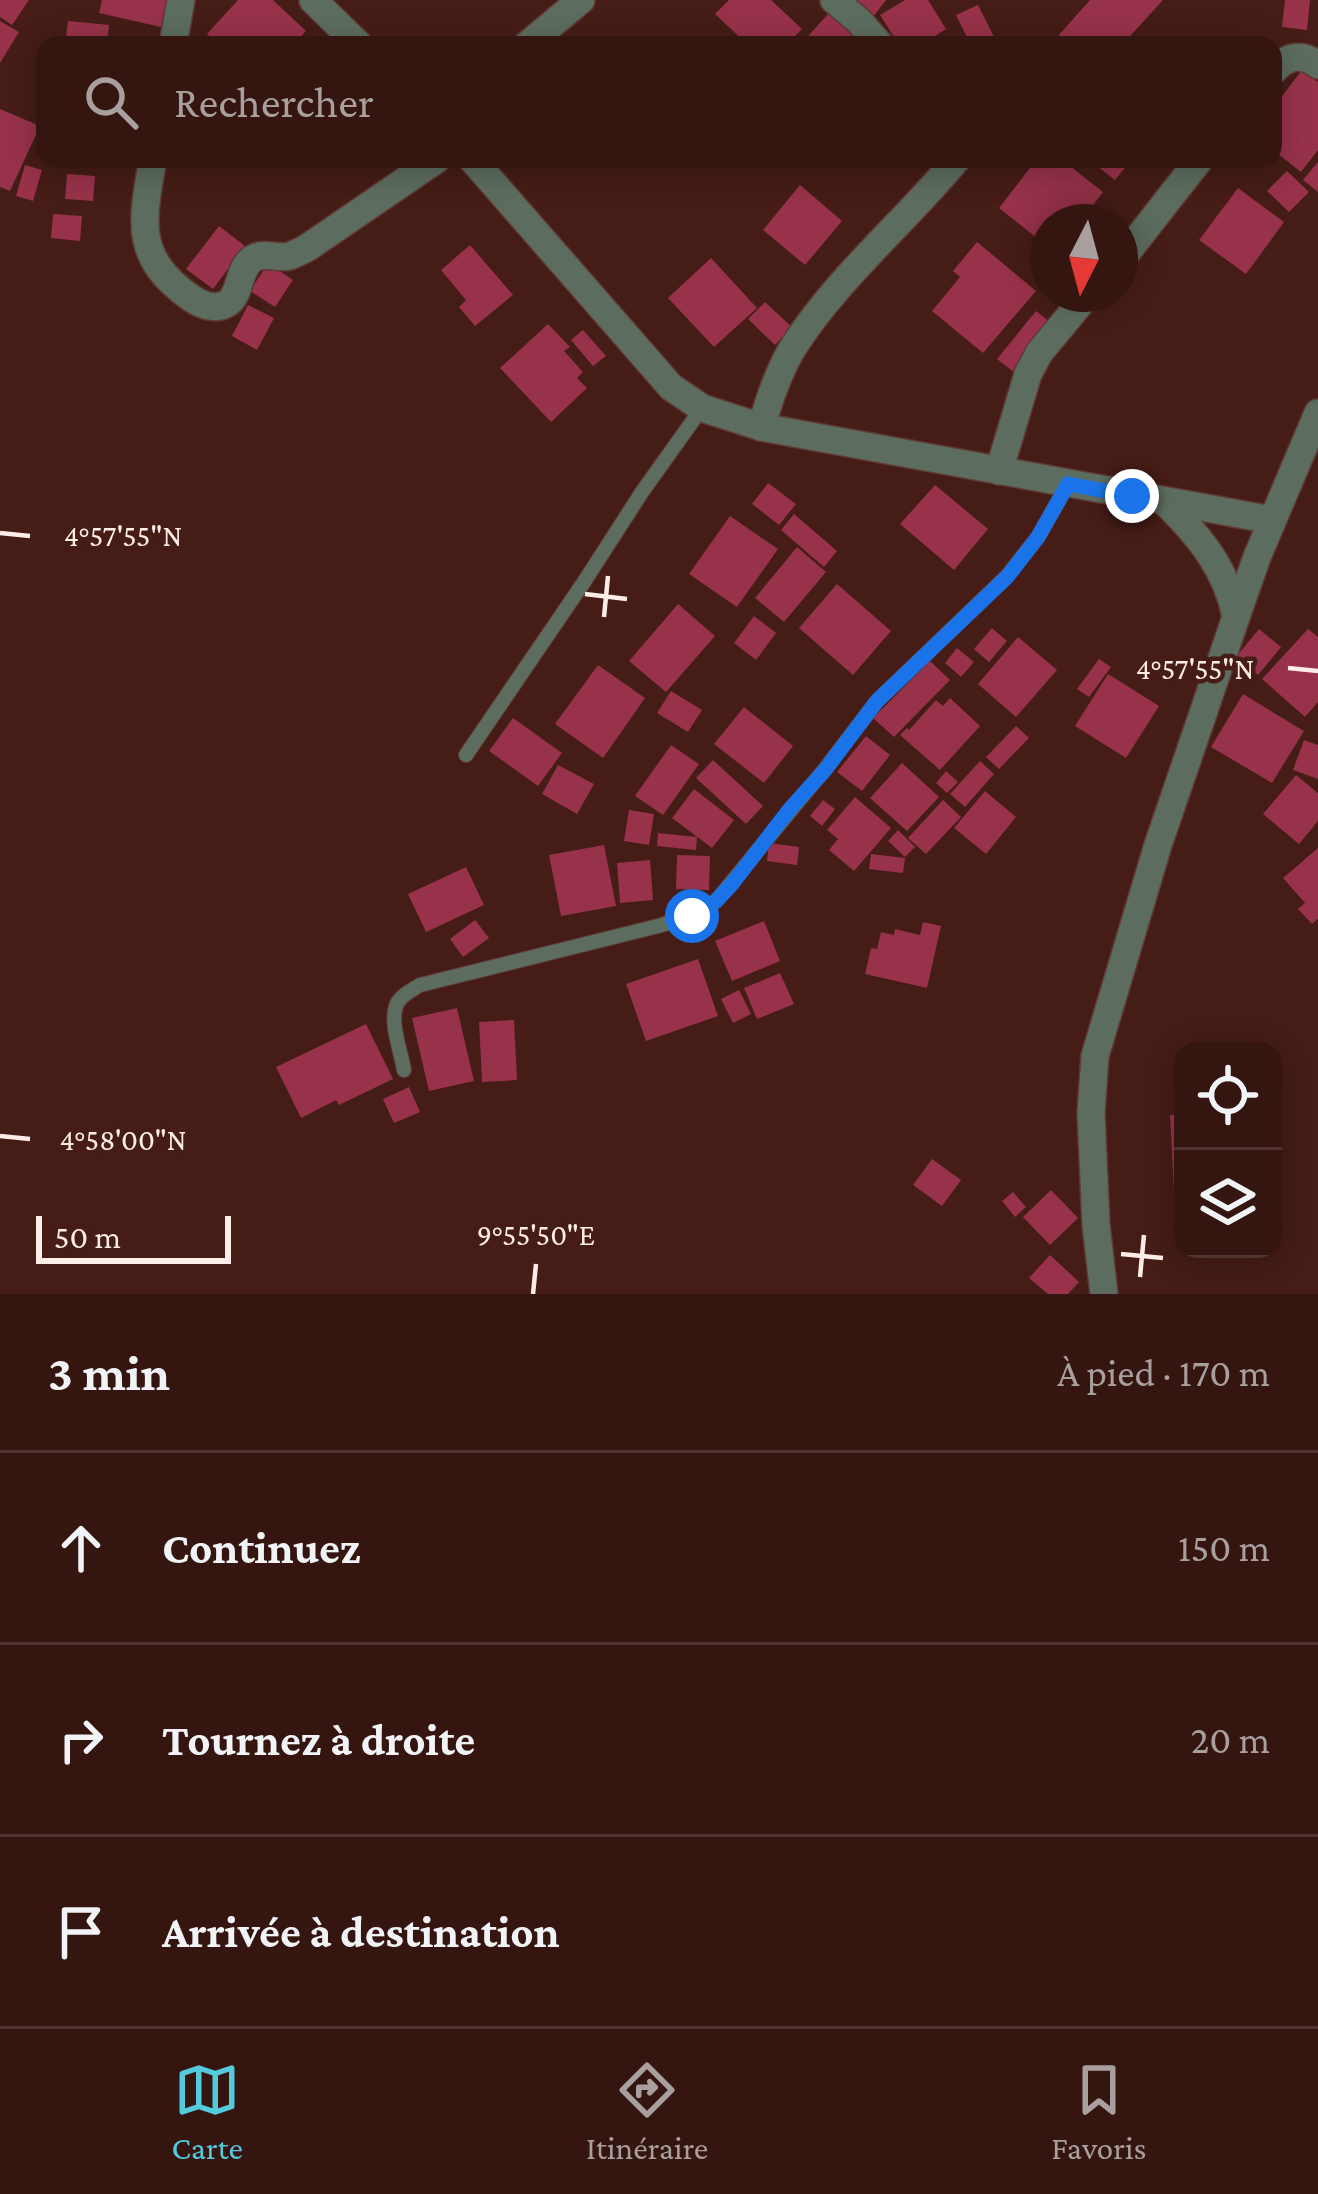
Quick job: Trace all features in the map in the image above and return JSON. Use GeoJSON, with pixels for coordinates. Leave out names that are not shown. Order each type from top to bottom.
{"type":"FeatureCollection","features":[{"type":"Feature","properties":{"kind":"street"},"geometry":{"type":"LineString","coordinates":[[175,36],[181,0]]}},
{"type":"Feature","properties":{"kind":"street"},"geometry":{"type":"LineString","coordinates":[[313,0],[350,36]]}},
{"type":"Feature","properties":{"kind":"street"},"geometry":{"type":"LineString","coordinates":[[538,36],[581,0]]}},
{"type":"Feature","properties":{"kind":"street"},"geometry":{"type":"LineString","coordinates":[[834,0],[872,36]]}},
{"type":"Feature","properties":{"kind":"street"},"geometry":{"type":"LineString","coordinates":[[1282,61],[1302,56],[1318,65]]}},
{"type":"Feature","properties":{"kind":"street"},"geometry":{"type":"LineString","coordinates":[[151,168],[143,214],[154,262],[195,302],[211,307],[231,301],[255,257],[291,256],[307,248],[424,168]]}},
{"type":"Feature","properties":{"kind":"street"},"geometry":{"type":"LineString","coordinates":[[480,168],[671,387],[702,408],[761,427],[1272,520]]}},
{"type":"Feature","properties":{"kind":"street"},"geometry":{"type":"LineString","coordinates":[[761,427],[790,352],[810,324],[949,168]]}},
{"type":"Feature","properties":{"kind":"street"},"geometry":{"type":"LineString","coordinates":[[1138,238],[1193,168]]}},
{"type":"Feature","properties":{"kind":"street"},"geometry":{"type":"LineString","coordinates":[[999,471],[1028,374],[1073,312]]}},
{"type":"Feature","properties":{"kind":"street"},"geometry":{"type":"LineString","coordinates":[[1104,1294],[1092,1136],[1095,1056],[1158,845],[1236,617],[1272,520],[1308,466],[1318,413]]}},
{"type":"Feature","properties":{"kind":"street"},"geometry":{"type":"LineString","coordinates":[[1165,502],[1209,550],[1226,578],[1236,617]]}},
{"type":"Feature","properties":{"kind":"lane"},"geometry":{"type":"LineString","coordinates":[[466,755],[702,408]]}},
{"type":"Feature","properties":{"kind":"lane"},"geometry":{"type":"LineString","coordinates":[[404,1070],[396,1006],[405,993],[692,916],[716,901],[877,701],[1007,577],[1038,537],[1068,484]]}},
{"type":"Feature","properties":{"kind":"building"},"geometry":{"type":"Polygon","coordinates":[[[0,0],[29,0],[12,25],[0,17],[0,0]]]}},
{"type":"Feature","properties":{"kind":"building"},"geometry":{"type":"Polygon","coordinates":[[[102,0],[167,0],[161,27],[99,13],[102,0]]]}},
{"type":"Feature","properties":{"kind":"building"},"geometry":{"type":"Polygon","coordinates":[[[238,0],[273,0],[306,31],[301,36],[207,34],[238,0]]]}},
{"type":"Feature","properties":{"kind":"building"},"geometry":{"type":"Polygon","coordinates":[[[729,0],[771,0],[802,29],[795,36],[738,36],[715,14],[729,0]]]}},
{"type":"Feature","properties":{"kind":"building"},"geometry":{"type":"Polygon","coordinates":[[[844,0],[886,0],[870,21],[844,0]]]}},
{"type":"Feature","properties":{"kind":"building"},"geometry":{"type":"Polygon","coordinates":[[[905,0],[928,0],[946,29],[935,36],[893,36],[880,15],[905,0]]]}},
{"type":"Feature","properties":{"kind":"building"},"geometry":{"type":"Polygon","coordinates":[[[1090,0],[1163,0],[1130,36],[1058,36],[1090,0]]]}},
{"type":"Feature","properties":{"kind":"building"},"geometry":{"type":"Polygon","coordinates":[[[1285,0],[1310,0],[1307,30],[1282,27],[1285,0]]]}},
{"type":"Feature","properties":{"kind":"building"},"geometry":{"type":"Polygon","coordinates":[[[978,5],[994,36],[966,36],[956,15],[978,5]]]}},
{"type":"Feature","properties":{"kind":"building"},"geometry":{"type":"Polygon","coordinates":[[[829,13],[854,36],[808,36],[829,13]]]}},
{"type":"Feature","properties":{"kind":"building"},"geometry":{"type":"Polygon","coordinates":[[[0,21],[19,32],[0,63],[0,21]]]}},
{"type":"Feature","properties":{"kind":"building"},"geometry":{"type":"Polygon","coordinates":[[[68,21],[109,25],[108,36],[66,36],[68,21]]]}},
{"type":"Feature","properties":{"kind":"building"},"geometry":{"type":"Polygon","coordinates":[[[1302,70],[1318,82],[1318,150],[1301,172],[1282,157],[1282,96],[1302,70]]]}},
{"type":"Feature","properties":{"kind":"building"},"geometry":{"type":"Polygon","coordinates":[[[0,109],[36,124],[36,135],[10,191],[0,187],[0,109]]]}},
{"type":"Feature","properties":{"kind":"building"},"geometry":{"type":"Polygon","coordinates":[[[1318,162],[1318,192],[1303,180],[1318,162]]]}},
{"type":"Feature","properties":{"kind":"building"},"geometry":{"type":"Polygon","coordinates":[[[25,165],[42,170],[33,201],[16,196],[25,165]]]}},
{"type":"Feature","properties":{"kind":"building"},"geometry":{"type":"Polygon","coordinates":[[[1030,168],[1072,168],[1103,192],[1094,204],[1030,204],[1030,233],[999,208],[1030,168]]]}},
{"type":"Feature","properties":{"kind":"building"},"geometry":{"type":"Polygon","coordinates":[[[1100,168],[1125,168],[1115,180],[1100,168]]]}},
{"type":"Feature","properties":{"kind":"building"},"geometry":{"type":"Polygon","coordinates":[[[1287,171],[1309,192],[1289,212],[1267,191],[1287,171]]]}},
{"type":"Feature","properties":{"kind":"building"},"geometry":{"type":"Polygon","coordinates":[[[67,174],[95,176],[93,201],[65,199],[67,174]]]}},
{"type":"Feature","properties":{"kind":"building"},"geometry":{"type":"Polygon","coordinates":[[[800,185],[842,221],[805,265],[763,230],[800,185]]]}},
{"type":"Feature","properties":{"kind":"building"},"geometry":{"type":"Polygon","coordinates":[[[1238,188],[1284,222],[1246,274],[1199,240],[1238,188]]]}},
{"type":"Feature","properties":{"kind":"building"},"geometry":{"type":"Polygon","coordinates":[[[53,214],[82,216],[80,241],[51,238],[53,214]]]}},
{"type":"Feature","properties":{"kind":"building"},"geometry":{"type":"Polygon","coordinates":[[[219,226],[245,246],[213,289],[186,269],[219,226]]]}},
{"type":"Feature","properties":{"kind":"building"},"geometry":{"type":"Polygon","coordinates":[[[977,242],[1030,286],[1030,298],[983,353],[932,311],[960,277],[953,271],[977,242]]]}},
{"type":"Feature","properties":{"kind":"building"},"geometry":{"type":"Polygon","coordinates":[[[470,245],[513,295],[475,326],[459,307],[466,300],[441,270],[470,245]]]}},
{"type":"Feature","properties":{"kind":"building"},"geometry":{"type":"Polygon","coordinates":[[[711,258],[757,308],[714,347],[668,298],[711,258]]]}},
{"type":"Feature","properties":{"kind":"building"},"geometry":{"type":"Polygon","coordinates":[[[268,263],[293,280],[275,307],[250,291],[268,263]]]}},
{"type":"Feature","properties":{"kind":"building"},"geometry":{"type":"Polygon","coordinates":[[[765,302],[792,327],[775,345],[748,319],[765,302]]]}},
{"type":"Feature","properties":{"kind":"building"},"geometry":{"type":"Polygon","coordinates":[[[248,305],[274,318],[257,350],[232,336],[248,305]]]}},
{"type":"Feature","properties":{"kind":"building"},"geometry":{"type":"Polygon","coordinates":[[[1035,312],[1054,325],[1015,373],[997,359],[1035,312]]]}},
{"type":"Feature","properties":{"kind":"building"},"geometry":{"type":"Polygon","coordinates":[[[548,324],[570,347],[564,351],[583,372],[577,378],[587,388],[551,422],[500,368],[548,324]]]}},
{"type":"Feature","properties":{"kind":"building"},"geometry":{"type":"Polygon","coordinates":[[[583,330],[606,356],[593,366],[571,340],[583,330]]]}},
{"type":"Feature","properties":{"kind":"building"},"geometry":{"type":"Polygon","coordinates":[[[768,483],[796,504],[779,525],[752,504],[768,483]]]}},
{"type":"Feature","properties":{"kind":"building"},"geometry":{"type":"Polygon","coordinates":[[[935,485],[988,529],[954,570],[900,524],[935,485]]]}},
{"type":"Feature","properties":{"kind":"building"},"geometry":{"type":"Polygon","coordinates":[[[794,514],[837,551],[824,567],[781,530],[794,514]]]}},
{"type":"Feature","properties":{"kind":"building"},"geometry":{"type":"Polygon","coordinates":[[[730,516],[778,549],[737,607],[689,574],[730,516]]]}},
{"type":"Feature","properties":{"kind":"building"},"geometry":{"type":"Polygon","coordinates":[[[797,547],[826,572],[784,622],[755,598],[797,547]]]}},
{"type":"Feature","properties":{"kind":"building"},"geometry":{"type":"Polygon","coordinates":[[[837,584],[891,631],[853,675],[799,628],[837,584]]]}},
{"type":"Feature","properties":{"kind":"building"},"geometry":{"type":"Polygon","coordinates":[[[678,604],[715,636],[666,692],[629,661],[678,604]]]}},
{"type":"Feature","properties":{"kind":"building"},"geometry":{"type":"Polygon","coordinates":[[[754,616],[776,633],[756,660],[734,643],[754,616]]]}},
{"type":"Feature","properties":{"kind":"building"},"geometry":{"type":"Polygon","coordinates":[[[992,628],[1007,641],[989,662],[974,649],[992,628]]]}},
{"type":"Feature","properties":{"kind":"building"},"geometry":{"type":"Polygon","coordinates":[[[1259,629],[1281,647],[1258,675],[1236,657],[1259,629]]]}},
{"type":"Feature","properties":{"kind":"building"},"geometry":{"type":"Polygon","coordinates":[[[1308,629],[1318,637],[1318,702],[1305,717],[1262,679],[1308,629]]]}},
{"type":"Feature","properties":{"kind":"building"},"geometry":{"type":"Polygon","coordinates":[[[1018,637],[1057,670],[1016,717],[978,684],[1018,637]]]}},
{"type":"Feature","properties":{"kind":"building"},"geometry":{"type":"Polygon","coordinates":[[[957,648],[974,662],[961,677],[945,663],[957,648]]]}},
{"type":"Feature","properties":{"kind":"building"},"geometry":{"type":"Polygon","coordinates":[[[1099,659],[1111,667],[1089,697],[1077,689],[1099,659]]]}},
{"type":"Feature","properties":{"kind":"building"},"geometry":{"type":"Polygon","coordinates":[[[930,661],[950,680],[894,737],[873,718],[930,661]]]}},
{"type":"Feature","properties":{"kind":"building"},"geometry":{"type":"Polygon","coordinates":[[[598,665],[645,698],[603,758],[555,724],[598,665]]]}},
{"type":"Feature","properties":{"kind":"building"},"geometry":{"type":"Polygon","coordinates":[[[1108,674],[1159,706],[1126,758],[1075,726],[1108,674]]]}},
{"type":"Feature","properties":{"kind":"building"},"geometry":{"type":"Polygon","coordinates":[[[671,691],[702,710],[688,732],[657,713],[671,691]]]}},
{"type":"Feature","properties":{"kind":"building"},"geometry":{"type":"Polygon","coordinates":[[[1243,694],[1304,731],[1272,783],[1211,747],[1243,694]]]}},
{"type":"Feature","properties":{"kind":"building"},"geometry":{"type":"Polygon","coordinates":[[[950,698],[980,726],[940,770],[900,735],[936,700],[943,706],[950,698]]]}},
{"type":"Feature","properties":{"kind":"building"},"geometry":{"type":"Polygon","coordinates":[[[744,707],[793,746],[764,783],[714,744],[744,707]]]}},
{"type":"Feature","properties":{"kind":"building"},"geometry":{"type":"Polygon","coordinates":[[[513,718],[562,753],[538,786],[489,751],[513,718]]]}},
{"type":"Feature","properties":{"kind":"building"},"geometry":{"type":"Polygon","coordinates":[[[1016,726],[1029,738],[999,769],[986,757],[1016,726]]]}},
{"type":"Feature","properties":{"kind":"building"},"geometry":{"type":"Polygon","coordinates":[[[866,736],[890,755],[862,791],[837,772],[866,736]]]}},
{"type":"Feature","properties":{"kind":"building"},"geometry":{"type":"Polygon","coordinates":[[[1304,740],[1318,745],[1318,779],[1293,770],[1304,740]]]}},
{"type":"Feature","properties":{"kind":"building"},"geometry":{"type":"Polygon","coordinates":[[[671,745],[699,764],[663,815],[635,796],[671,745]]]}},
{"type":"Feature","properties":{"kind":"building"},"geometry":{"type":"Polygon","coordinates":[[[713,760],[763,806],[746,824],[696,778],[713,760]]]}},
{"type":"Feature","properties":{"kind":"building"},"geometry":{"type":"Polygon","coordinates":[[[980,761],[994,774],[965,807],[950,794],[980,761]]]}},
{"type":"Feature","properties":{"kind":"building"},"geometry":{"type":"Polygon","coordinates":[[[902,763],[939,797],[907,831],[870,798],[902,763]]]}},
{"type":"Feature","properties":{"kind":"building"},"geometry":{"type":"Polygon","coordinates":[[[558,765],[594,784],[577,814],[542,794],[558,765]]]}},
{"type":"Feature","properties":{"kind":"building"},"geometry":{"type":"Polygon","coordinates":[[[946,771],[958,782],[947,793],[936,783],[946,771]]]}},
{"type":"Feature","properties":{"kind":"building"},"geometry":{"type":"Polygon","coordinates":[[[1296,775],[1318,793],[1318,821],[1299,844],[1263,814],[1296,775]]]}},
{"type":"Feature","properties":{"kind":"building"},"geometry":{"type":"Polygon","coordinates":[[[694,789],[734,820],[712,848],[672,818],[694,789]]]}},
{"type":"Feature","properties":{"kind":"building"},"geometry":{"type":"Polygon","coordinates":[[[985,791],[1016,817],[986,854],[954,828],[985,791]]]}},
{"type":"Feature","properties":{"kind":"building"},"geometry":{"type":"Polygon","coordinates":[[[855,797],[891,828],[854,871],[829,850],[838,839],[827,830],[855,797]]]}},
{"type":"Feature","properties":{"kind":"building"},"geometry":{"type":"Polygon","coordinates":[[[823,800],[835,809],[822,826],[810,816],[823,800]]]}},
{"type":"Feature","properties":{"kind":"building"},"geometry":{"type":"Polygon","coordinates":[[[943,800],[961,817],[926,854],[908,838],[943,800]]]}},
{"type":"Feature","properties":{"kind":"building"},"geometry":{"type":"Polygon","coordinates":[[[629,810],[654,814],[649,845],[624,841],[629,810]]]}},
{"type":"Feature","properties":{"kind":"building"},"geometry":{"type":"Polygon","coordinates":[[[898,830],[915,847],[905,857],[888,841],[898,830]]]}},
{"type":"Feature","properties":{"kind":"building"},"geometry":{"type":"Polygon","coordinates":[[[658,833],[697,837],[696,850],[657,846],[658,833]]]}},
{"type":"Feature","properties":{"kind":"building"},"geometry":{"type":"Polygon","coordinates":[[[769,843],[799,847],[797,865],[767,861],[769,843]]]}},
{"type":"Feature","properties":{"kind":"building"},"geometry":{"type":"Polygon","coordinates":[[[604,845],[616,906],[561,916],[549,855],[604,845]]]}},
{"type":"Feature","properties":{"kind":"building"},"geometry":{"type":"Polygon","coordinates":[[[1318,848],[1318,919],[1312,924],[1298,909],[1305,903],[1283,878],[1318,848]]]}},
{"type":"Feature","properties":{"kind":"building"},"geometry":{"type":"Polygon","coordinates":[[[871,854],[905,858],[903,873],[869,869],[871,854]]]}},
{"type":"Feature","properties":{"kind":"building"},"geometry":{"type":"Polygon","coordinates":[[[677,855],[710,856],[709,890],[676,889],[677,855]]]}},
{"type":"Feature","properties":{"kind":"building"},"geometry":{"type":"Polygon","coordinates":[[[650,860],[653,900],[620,903],[617,863],[650,860]]]}},
{"type":"Feature","properties":{"kind":"building"},"geometry":{"type":"Polygon","coordinates":[[[466,867],[484,905],[426,932],[408,894],[466,867]]]}},
{"type":"Feature","properties":{"kind":"building"},"geometry":{"type":"Polygon","coordinates":[[[475,920],[489,938],[463,957],[450,939],[475,920]]]}},
{"type":"Feature","properties":{"kind":"building"},"geometry":{"type":"Polygon","coordinates":[[[764,921],[780,961],[732,981],[715,941],[764,921]]]}},
{"type":"Feature","properties":{"kind":"building"},"geometry":{"type":"Polygon","coordinates":[[[923,922],[941,926],[927,988],[865,974],[871,948],[877,949],[881,932],[894,935],[895,929],[920,935],[923,922]]]}},
{"type":"Feature","properties":{"kind":"building"},"geometry":{"type":"Polygon","coordinates":[[[698,959],[718,1016],[646,1041],[626,984],[698,959]]]}},
{"type":"Feature","properties":{"kind":"building"},"geometry":{"type":"Polygon","coordinates":[[[780,973],[794,1004],[757,1019],[744,988],[780,973]]]}},
{"type":"Feature","properties":{"kind":"building"},"geometry":{"type":"Polygon","coordinates":[[[739,990],[751,1014],[733,1023],[721,999],[739,990]]]}},
{"type":"Feature","properties":{"kind":"building"},"geometry":{"type":"Polygon","coordinates":[[[457,1008],[474,1081],[429,1091],[412,1018],[457,1008]]]}},
{"type":"Feature","properties":{"kind":"building"},"geometry":{"type":"Polygon","coordinates":[[[514,1020],[517,1080],[482,1082],[479,1022],[514,1020]]]}},
{"type":"Feature","properties":{"kind":"building"},"geometry":{"type":"Polygon","coordinates":[[[366,1024],[393,1079],[301,1118],[276,1067],[366,1024]]]}},
{"type":"Feature","properties":{"kind":"building"},"geometry":{"type":"Polygon","coordinates":[[[409,1087],[420,1112],[394,1123],[383,1099],[409,1087]]]}},
{"type":"Feature","properties":{"kind":"building"},"geometry":{"type":"Polygon","coordinates":[[[1170,1115],[1174,1115],[1174,1190],[1170,1115]]]}},
{"type":"Feature","properties":{"kind":"building"},"geometry":{"type":"Polygon","coordinates":[[[932,1159],[961,1180],[942,1206],[913,1185],[932,1159]]]}},
{"type":"Feature","properties":{"kind":"building"},"geometry":{"type":"Polygon","coordinates":[[[1051,1190],[1078,1218],[1050,1245],[1023,1217],[1051,1190]]]}},
{"type":"Feature","properties":{"kind":"building"},"geometry":{"type":"Polygon","coordinates":[[[1013,1192],[1026,1207],[1015,1217],[1002,1201],[1013,1192]]]}},
{"type":"Feature","properties":{"kind":"building"},"geometry":{"type":"Polygon","coordinates":[[[1050,1255],[1079,1282],[1068,1294],[1048,1294],[1029,1278],[1050,1255]]]}},
{"type":"Feature","properties":{"kind":"route"},"geometry":{"type":"LineString","coordinates":[[692,916],[732,884],[877,701],[1007,577],[1038,537],[1068,484],[1132,496]]}}]}
